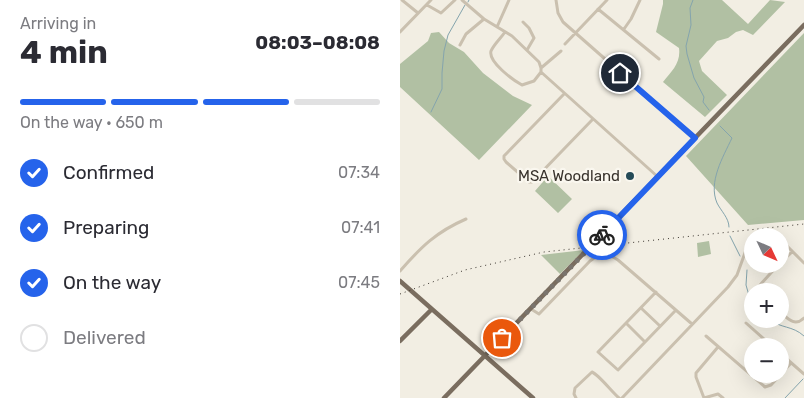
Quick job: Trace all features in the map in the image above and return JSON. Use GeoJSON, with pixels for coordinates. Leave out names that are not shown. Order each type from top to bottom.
{"type":"FeatureCollection","features":[{"type":"Feature","properties":{"kind":"main road"},"geometry":{"type":"LineString","coordinates":[[444,398],[804,26]]}},
{"type":"Feature","properties":{"kind":"main road"},"geometry":{"type":"LineString","coordinates":[[400,281],[533,398]]}},
{"type":"Feature","properties":{"kind":"main road"},"geometry":{"type":"LineString","coordinates":[[400,341],[432,309]]}},
{"type":"Feature","properties":{"kind":"street"},"geometry":{"type":"LineString","coordinates":[[402,0],[418,14]]}},
{"type":"Feature","properties":{"kind":"street"},"geometry":{"type":"LineString","coordinates":[[400,32],[431,0]]}},
{"type":"Feature","properties":{"kind":"street"},"geometry":{"type":"LineString","coordinates":[[427,4],[441,13],[455,0]]}},
{"type":"Feature","properties":{"kind":"street"},"geometry":{"type":"LineString","coordinates":[[463,0],[484,19],[506,32],[527,50],[539,62],[541,70],[564,94],[658,177]]}},
{"type":"Feature","properties":{"kind":"street"},"geometry":{"type":"LineString","coordinates":[[497,27],[509,0]]}},
{"type":"Feature","properties":{"kind":"street"},"geometry":{"type":"LineString","coordinates":[[556,0],[558,13],[575,33],[695,138]]}},
{"type":"Feature","properties":{"kind":"street"},"geometry":{"type":"LineString","coordinates":[[565,44],[607,0]]}},
{"type":"Feature","properties":{"kind":"street"},"geometry":{"type":"LineString","coordinates":[[624,29],[640,0]]}},
{"type":"Feature","properties":{"kind":"street"},"geometry":{"type":"LineString","coordinates":[[598,9],[659,59]]}},
{"type":"Feature","properties":{"kind":"street"},"geometry":{"type":"LineString","coordinates":[[460,45],[466,34],[484,19]]}},
{"type":"Feature","properties":{"kind":"street"},"geometry":{"type":"LineString","coordinates":[[523,22],[529,28],[534,38],[527,50]]}},
{"type":"Feature","properties":{"kind":"street"},"geometry":{"type":"LineString","coordinates":[[506,32],[493,48],[491,52],[492,60],[522,85],[534,81],[541,70],[561,51]]}},
{"type":"Feature","properties":{"kind":"street"},"geometry":{"type":"LineString","coordinates":[[564,94],[504,156],[506,162],[530,182],[593,119]]}},
{"type":"Feature","properties":{"kind":"street"},"geometry":{"type":"LineString","coordinates":[[400,271],[432,238],[443,230],[466,219]]}},
{"type":"Feature","properties":{"kind":"street"},"geometry":{"type":"LineString","coordinates":[[789,249],[804,264]]}},
{"type":"Feature","properties":{"kind":"street"},"geometry":{"type":"LineString","coordinates":[[531,309],[539,314],[590,261],[602,255],[615,258],[692,324]]}},
{"type":"Feature","properties":{"kind":"street"},"geometry":{"type":"LineString","coordinates":[[576,398],[574,391],[590,373],[594,372],[620,398],[734,280],[744,257]]}},
{"type":"Feature","properties":{"kind":"street"},"geometry":{"type":"LineString","coordinates":[[762,283],[770,273]]}},
{"type":"Feature","properties":{"kind":"street"},"geometry":{"type":"LineString","coordinates":[[656,292],[598,352],[618,370],[676,310]]}},
{"type":"Feature","properties":{"kind":"street"},"geometry":{"type":"LineString","coordinates":[[641,308],[660,326]]}},
{"type":"Feature","properties":{"kind":"street"},"geometry":{"type":"LineString","coordinates":[[789,319],[798,323],[804,318]]}},
{"type":"Feature","properties":{"kind":"street"},"geometry":{"type":"LineString","coordinates":[[626,323],[645,342]]}},
{"type":"Feature","properties":{"kind":"street"},"geometry":{"type":"LineString","coordinates":[[752,328],[763,338]]}},
{"type":"Feature","properties":{"kind":"street"},"geometry":{"type":"LineString","coordinates":[[706,336],[765,387],[771,385],[790,363],[804,374]]}},
{"type":"Feature","properties":{"kind":"street"},"geometry":{"type":"LineString","coordinates":[[718,347],[696,373],[696,378],[704,398],[718,394],[723,398]]}},
{"type":"Feature","properties":{"kind":"green space"},"geometry":{"type":"Polygon","coordinates":[[[663,0],[722,0],[748,24],[770,0],[785,2],[753,35],[743,30],[736,32],[728,38],[717,41],[699,61],[702,71],[727,95],[705,117],[663,82],[679,58],[679,48],[656,32],[663,0]]]}},
{"type":"Feature","properties":{"kind":"green space"},"geometry":{"type":"Polygon","coordinates":[[[439,32],[449,43],[464,52],[483,73],[513,96],[532,105],[479,160],[400,87],[400,64],[428,41],[431,33],[439,32]]]}},
{"type":"Feature","properties":{"kind":"green space"},"geometry":{"type":"Polygon","coordinates":[[[804,33],[804,220],[748,225],[686,156],[804,33]]]}},
{"type":"Feature","properties":{"kind":"green space"},"geometry":{"type":"Polygon","coordinates":[[[548,176],[572,199],[558,213],[535,191],[548,176]]]}},
{"type":"Feature","properties":{"kind":"green space"},"geometry":{"type":"Polygon","coordinates":[[[709,241],[711,254],[698,257],[697,243],[709,241]]]}},
{"type":"Feature","properties":{"kind":"green space"},"geometry":{"type":"Polygon","coordinates":[[[584,250],[560,274],[541,255],[584,250]]]}},
{"type":"Feature","properties":{"kind":"waterway"},"geometry":{"type":"LineString","coordinates":[[693,0],[690,8],[691,25],[686,46],[687,54],[694,78],[704,97],[703,102],[709,110]]}},
{"type":"Feature","properties":{"kind":"waterway"},"geometry":{"type":"LineString","coordinates":[[431,112],[442,89],[444,51],[448,35],[465,5]]}},
{"type":"Feature","properties":{"kind":"waterway"},"geometry":{"type":"LineString","coordinates":[[720,126],[732,138],[721,161],[714,187],[717,203],[728,221],[729,227]]}},
{"type":"Feature","properties":{"kind":"waterway"},"geometry":{"type":"LineString","coordinates":[[730,236],[740,256]]}},
{"type":"Feature","properties":{"kind":"waterway"},"geometry":{"type":"LineString","coordinates":[[746,283],[747,273]]}},
{"type":"Feature","properties":{"kind":"waterway"},"geometry":{"type":"LineString","coordinates":[[789,328],[804,336]]}},
{"type":"Feature","properties":{"kind":"waterway"},"geometry":{"type":"LineString","coordinates":[[785,398],[803,379]]}},
{"type":"Feature","properties":{"kind":"railway"},"geometry":{"type":"LineString","coordinates":[[400,294],[465,270],[544,252],[804,224]]}},
{"type":"Feature","properties":{"kind":"way so far"},"geometry":{"type":"LineString","coordinates":[[502,338],[602,235]]}},
{"type":"Feature","properties":{"kind":"place","name":"MSA Woodland"},"geometry":{"type":"Point","coordinates":[630,176]}},
{"type":"Feature","properties":{"kind":"route"},"geometry":{"type":"LineString","coordinates":[[602,235],[695,138],[620,73]]}}]}
